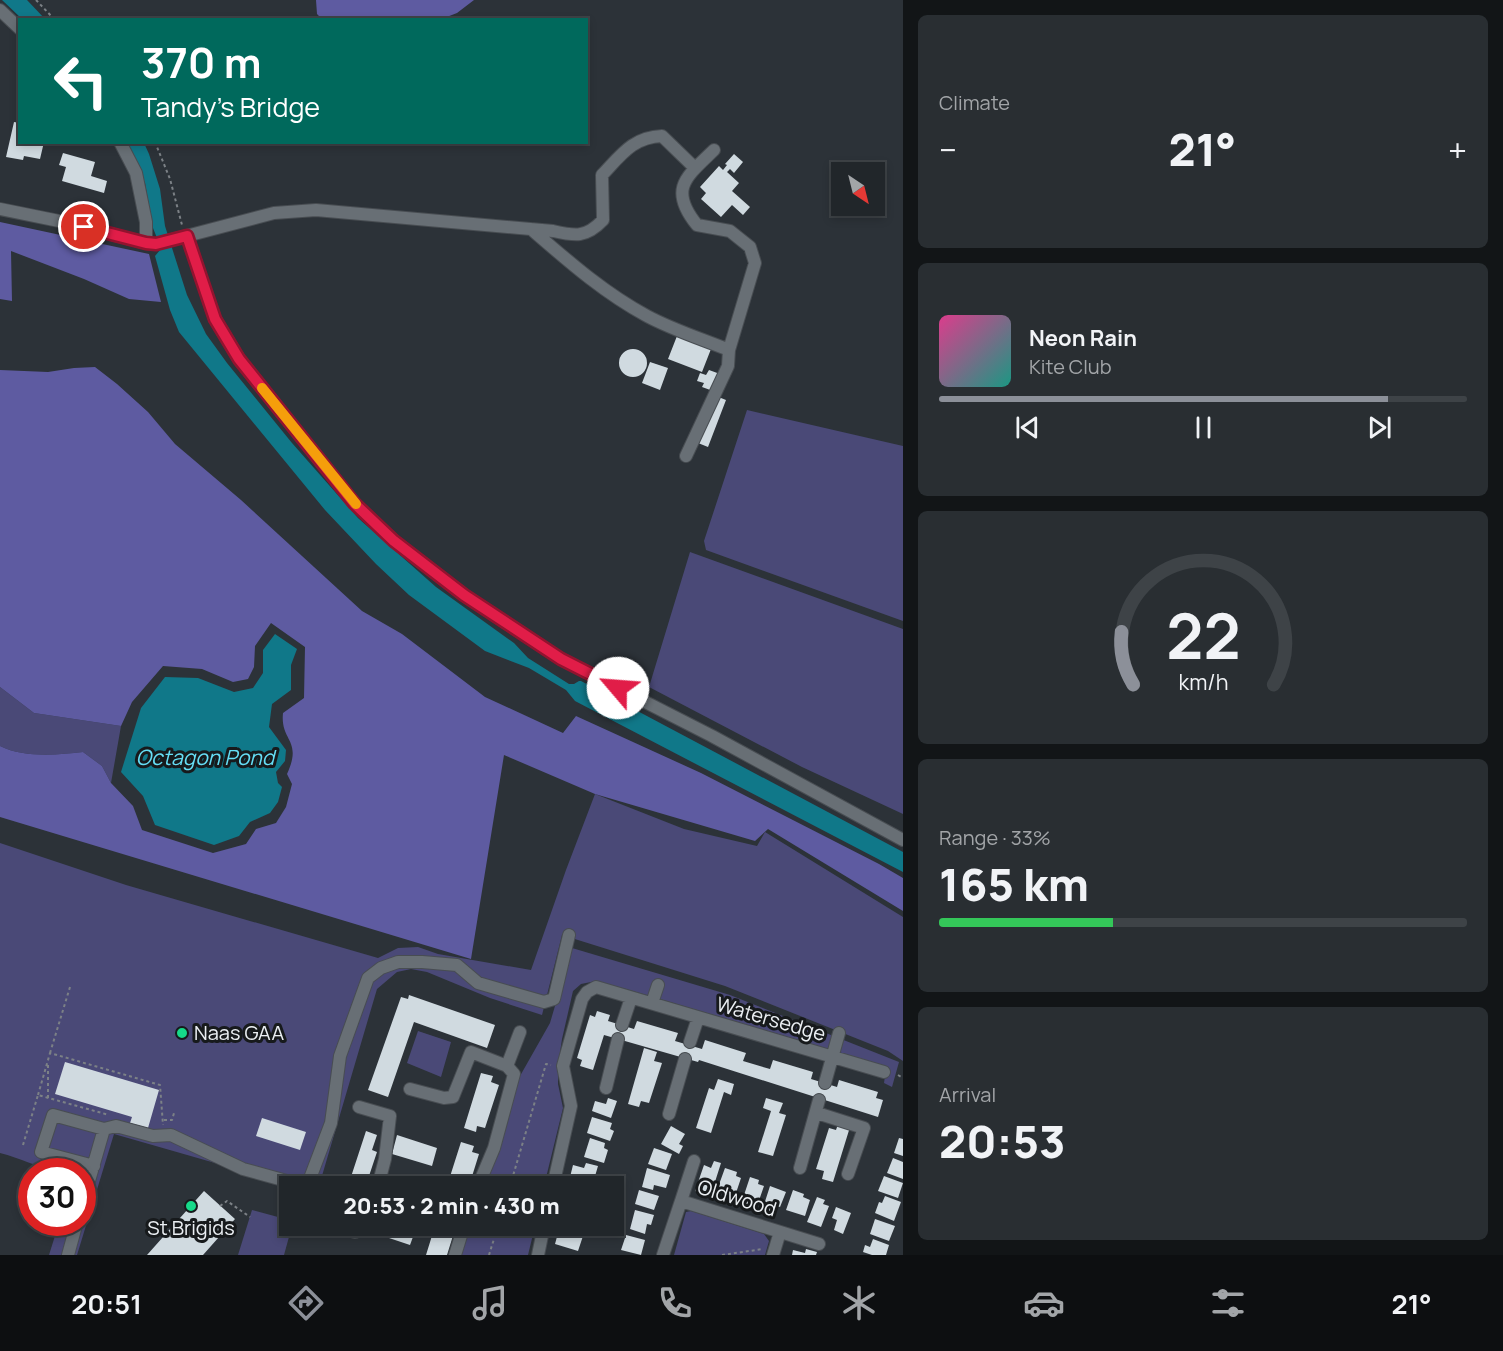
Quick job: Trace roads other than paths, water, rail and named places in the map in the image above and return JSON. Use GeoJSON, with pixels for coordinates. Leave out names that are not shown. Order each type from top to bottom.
{"type":"FeatureCollection","features":[{"type":"Feature","properties":{"kind":"street"},"geometry":{"type":"LineString","coordinates":[[0,10],[18,27]]}},
{"type":"Feature","properties":{"kind":"street"},"geometry":{"type":"LineString","coordinates":[[0,209],[151,244],[274,213],[316,210],[531,229],[574,236],[592,231],[603,220],[602,175],[621,153],[648,137],[662,136],[695,168]]}},
{"type":"Feature","properties":{"kind":"street"},"geometry":{"type":"LineString","coordinates":[[121,144],[136,173],[151,244]]}},
{"type":"Feature","properties":{"kind":"street"},"geometry":{"type":"LineString","coordinates":[[686,456],[728,366],[729,350],[755,263],[750,247],[730,231],[697,225],[689,214],[683,197],[682,185],[695,168],[714,150]]}},
{"type":"Feature","properties":{"kind":"street"},"geometry":{"type":"LineString","coordinates":[[531,229],[585,276],[639,312],[729,350]]}},
{"type":"Feature","properties":{"kind":"street"},"geometry":{"type":"LineString","coordinates":[[187,236],[215,319],[239,359],[354,503],[394,541],[464,595],[561,659],[712,736],[903,840]]}},
{"type":"Feature","properties":{"kind":"street"},"geometry":{"type":"LineString","coordinates":[[64,1158],[41,1152],[53,1115],[104,1129],[116,1126],[153,1136],[171,1135],[243,1169],[301,1185],[309,1181],[331,1123],[340,1056],[368,978],[381,968],[398,962],[457,965],[478,983],[544,1002],[554,999],[569,935]]}},
{"type":"Feature","properties":{"kind":"street"},"geometry":{"type":"LineString","coordinates":[[652,1003],[658,985]]}},
{"type":"Feature","properties":{"kind":"street","name":"Watersedge"},"geometry":{"type":"LineString","coordinates":[[555,1176],[571,1106],[563,1066],[582,999],[587,992],[596,987],[884,1072]]}},
{"type":"Feature","properties":{"kind":"street"},"geometry":{"type":"LineString","coordinates":[[622,1025],[631,998]]}},
{"type":"Feature","properties":{"kind":"street","name":"Watersedge"},"geometry":{"type":"LineString","coordinates":[[690,1042],[698,1018]]}},
{"type":"Feature","properties":{"kind":"street"},"geometry":{"type":"LineString","coordinates":[[507,1066],[520,1032]]}},
{"type":"Feature","properties":{"kind":"street"},"geometry":{"type":"LineString","coordinates":[[832,1057],[839,1033]]}},
{"type":"Feature","properties":{"kind":"street"},"geometry":{"type":"LineString","coordinates":[[606,1088],[618,1039]]}},
{"type":"Feature","properties":{"kind":"street"},"geometry":{"type":"LineString","coordinates":[[410,1089],[444,1098],[453,1097],[471,1052],[507,1066],[514,1074],[494,1148],[482,1176]]}},
{"type":"Feature","properties":{"kind":"street","name":"Watersedge"},"geometry":{"type":"LineString","coordinates":[[825,1083],[832,1057]]}},
{"type":"Feature","properties":{"kind":"street"},"geometry":{"type":"LineString","coordinates":[[669,1114],[685,1059]]}},
{"type":"Feature","properties":{"kind":"street"},"geometry":{"type":"LineString","coordinates":[[800,1168],[819,1100]]}},
{"type":"Feature","properties":{"kind":"street"},"geometry":{"type":"LineString","coordinates":[[359,1107],[390,1116],[380,1176]]}},
{"type":"Feature","properties":{"kind":"street"},"geometry":{"type":"LineString","coordinates":[[817,1113],[864,1128],[848,1174]]}},
{"type":"Feature","properties":{"kind":"street"},"geometry":{"type":"LineString","coordinates":[[96,1159],[104,1129]]}},
{"type":"Feature","properties":{"kind":"street","name":"Oldwood"},"geometry":{"type":"LineString","coordinates":[[663,1255],[694,1161]]}},
{"type":"Feature","properties":{"kind":"street","name":"Oldwood"},"geometry":{"type":"LineString","coordinates":[[681,1201],[819,1244]]}},
{"type":"Feature","properties":{"kind":"street","name":"Oldwood"},"geometry":{"type":"LineString","coordinates":[[774,1253],[780,1232]]}},
{"type":"Feature","properties":{"kind":"street"},"geometry":{"type":"LineString","coordinates":[[68,1255],[74,1236]]}},
{"type":"Feature","properties":{"kind":"street"},"geometry":{"type":"LineString","coordinates":[[455,1255],[461,1236]]}},
{"type":"Feature","properties":{"kind":"street"},"geometry":{"type":"LineString","coordinates":[[538,1255],[542,1236]]}},
{"type":"Feature","properties":{"kind":"water"},"geometry":{"type":"Polygon","coordinates":[[[2,0],[27,0],[44,18],[21,18],[2,0]]]}},
{"type":"Feature","properties":{"kind":"water"},"geometry":{"type":"Polygon","coordinates":[[[126,144],[144,144],[149,154],[160,189],[165,226],[187,295],[206,334],[292,443],[358,518],[436,587],[514,643],[528,658],[569,684],[581,681],[903,852],[903,872],[575,701],[566,690],[529,668],[485,651],[409,595],[325,510],[179,332],[170,310],[155,256],[160,250],[153,228],[145,183],[126,144]]]}},
{"type":"Feature","properties":{"kind":"water","name":"Octagon Pond"},"geometry":{"type":"Polygon","coordinates":[[[275,634],[297,649],[291,665],[291,690],[272,704],[269,727],[286,750],[285,761],[276,772],[278,783],[282,787],[278,802],[270,813],[250,822],[239,836],[214,845],[155,825],[143,796],[121,772],[141,708],[165,677],[198,678],[234,692],[253,688],[263,673],[263,650],[275,634]]]}},
{"type":"Feature","properties":{"kind":"place","name":"Naas GAA"},"geometry":{"type":"Point","coordinates":[182,1033]}},
{"type":"Feature","properties":{"kind":"place","name":"St Brigids"},"geometry":{"type":"Point","coordinates":[191,1206]}}]}
